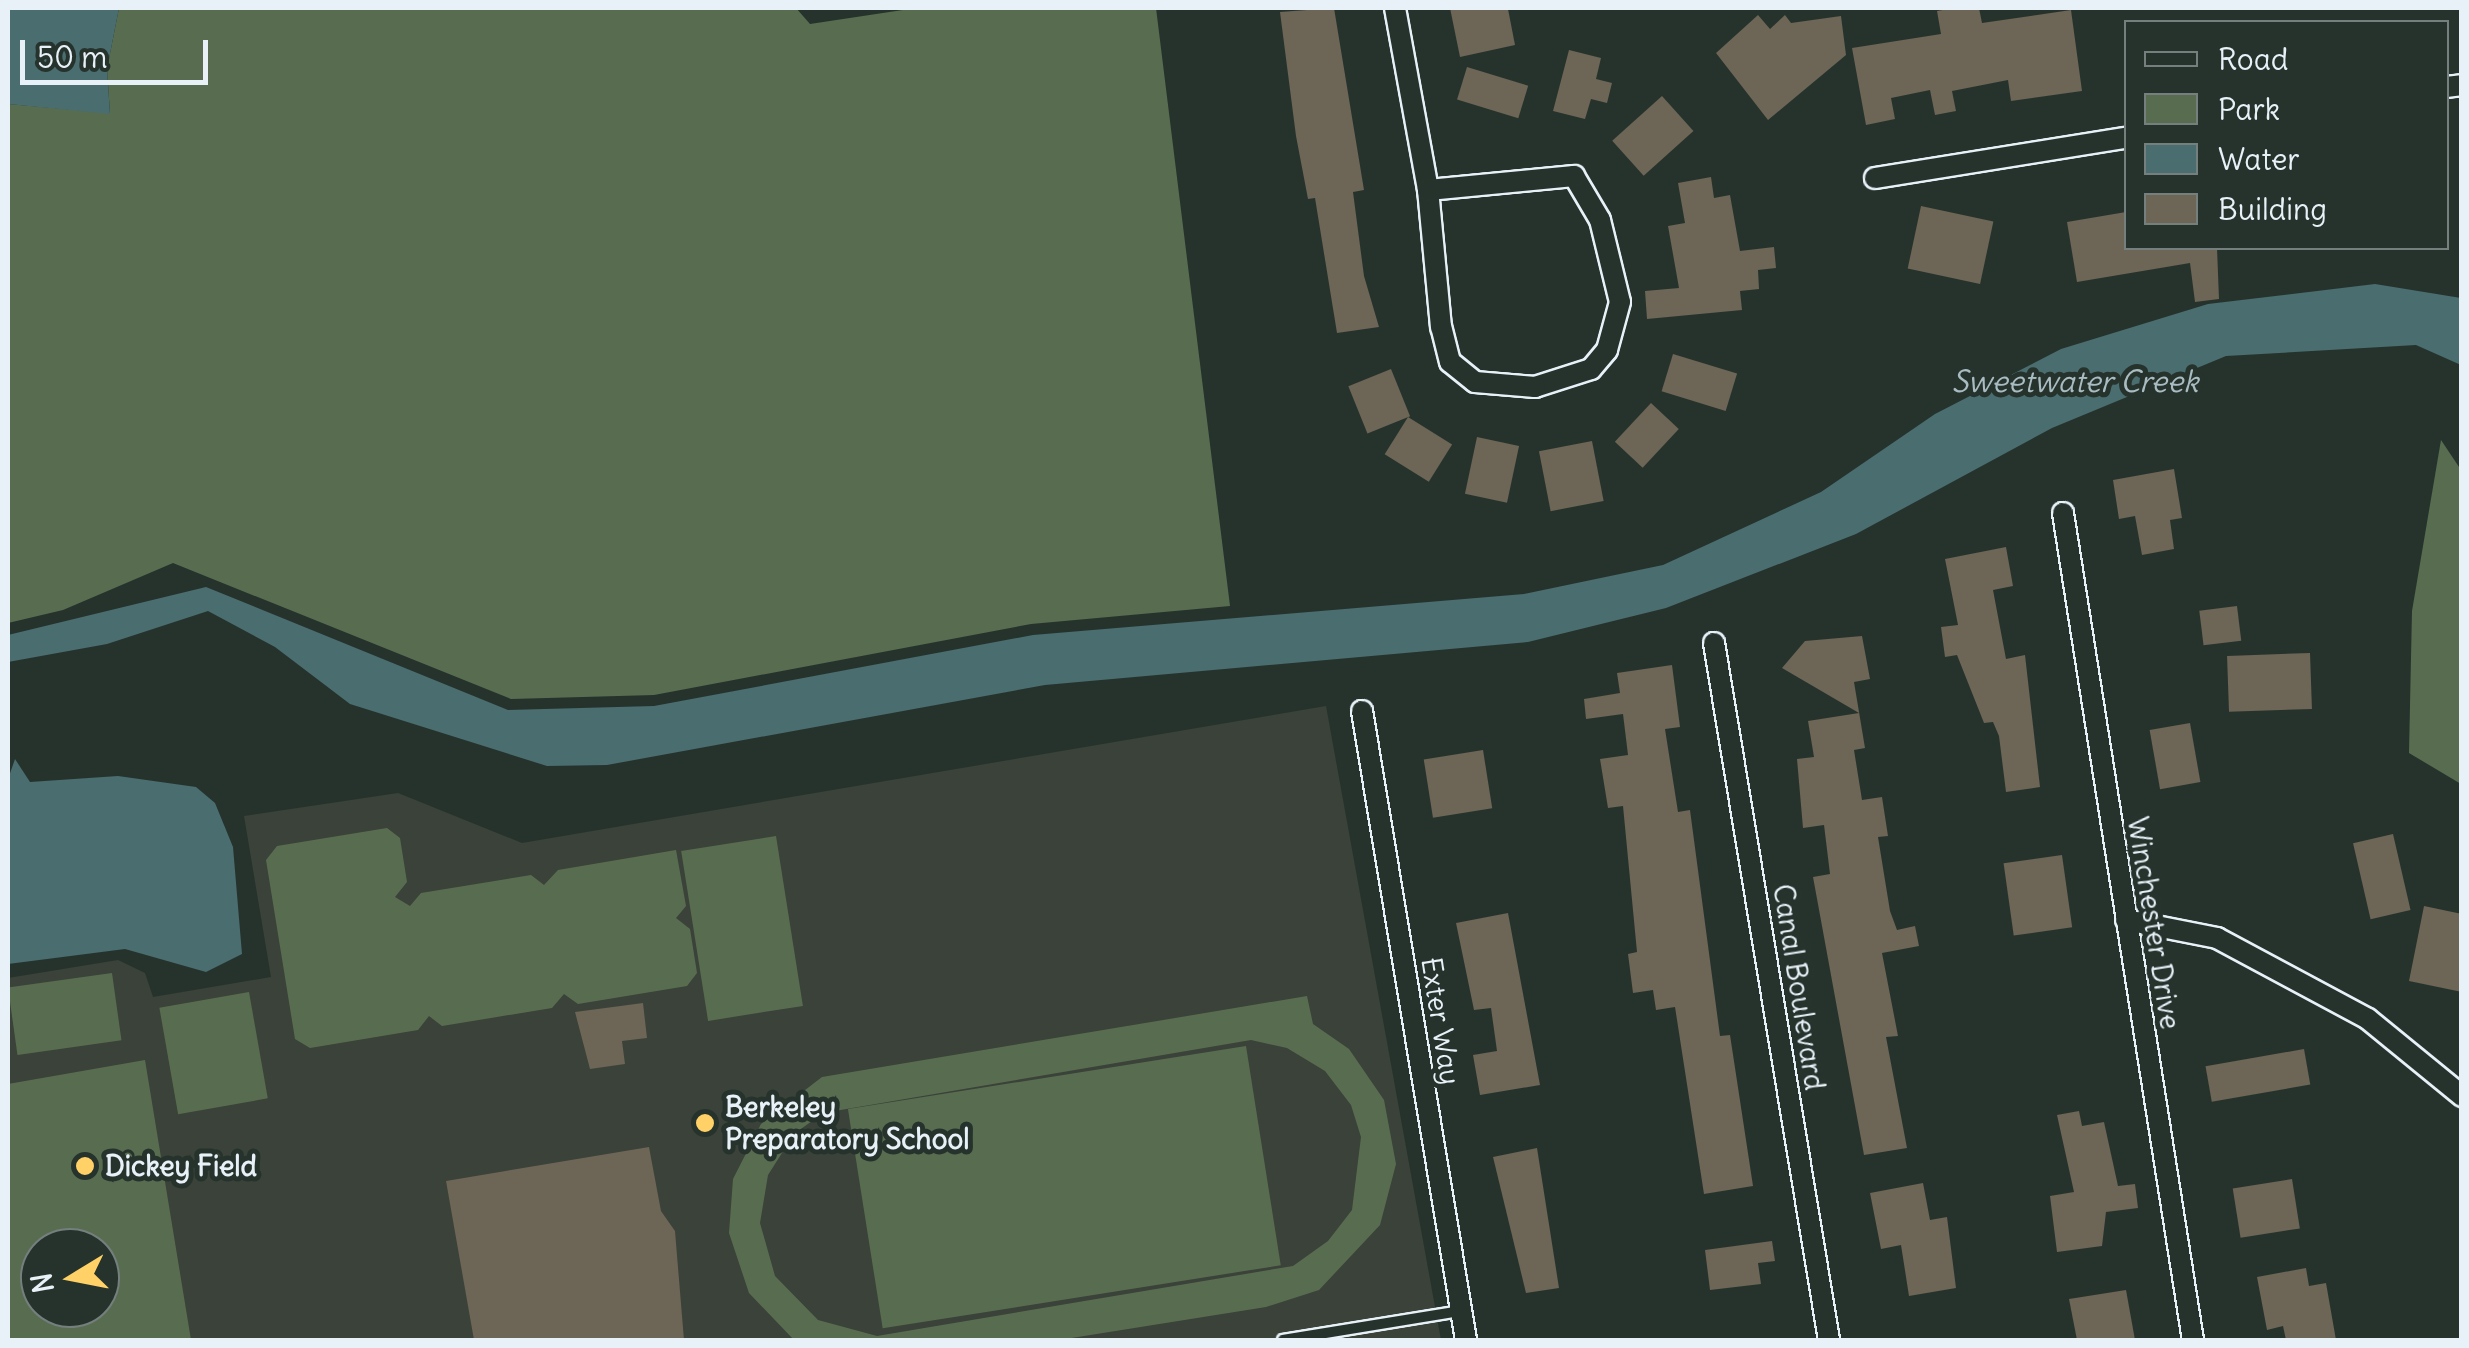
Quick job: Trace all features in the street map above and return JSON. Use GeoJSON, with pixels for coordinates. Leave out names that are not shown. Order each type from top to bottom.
{"type":"FeatureCollection","features":[{"type":"Feature","properties":{"kind":"street"},"geometry":{"type":"LineString","coordinates":[[1395,8],[1428,190],[1450,362],[1475,382],[1535,387],[1591,370],[1607,350],[1620,302],[1600,220],[1574,176],[1428,190]]}},
{"type":"Feature","properties":{"kind":"street"},"geometry":{"type":"LineString","coordinates":[[1875,178],[2124,138]]}},
{"type":"Feature","properties":{"kind":"street","name":"Winchester Drive"},"geometry":{"type":"LineString","coordinates":[[2063,513],[2193,1340]]}},
{"type":"Feature","properties":{"kind":"street","name":"Canal Boulevard"},"geometry":{"type":"LineString","coordinates":[[1714,643],[1829,1340]]}},
{"type":"Feature","properties":{"kind":"street","name":"Exter Way"},"geometry":{"type":"LineString","coordinates":[[1362,711],[1466,1340]]}},
{"type":"Feature","properties":{"kind":"street"},"geometry":{"type":"LineString","coordinates":[[2126,920],[2217,938],[2368,1019],[2462,1096]]}},
{"type":"Feature","properties":{"kind":"lane"},"geometry":{"type":"LineString","coordinates":[[1283,1340],[1462,1311]]}},
{"type":"Feature","properties":{"kind":"shaded area","name":"Berkeley Preparatory School"},"geometry":{"type":"Polygon","coordinates":[[[1326,706],[1441,1340],[8,1340],[8,978],[118,960],[145,973],[153,997],[271,977],[244,816],[398,793],[522,843],[1326,706]]]}},
{"type":"Feature","properties":{"kind":"green space"},"geometry":{"type":"Polygon","coordinates":[[[119,8],[796,8],[810,24],[916,8],[1156,8],[1230,606],[1031,624],[654,695],[511,699],[173,563],[63,610],[8,623],[8,104],[110,113],[107,69],[119,8]]]}},
{"type":"Feature","properties":{"kind":"green space"},"geometry":{"type":"Polygon","coordinates":[[[2441,440],[2461,470],[2461,784],[2409,753],[2412,611],[2441,440]]]}},
{"type":"Feature","properties":{"kind":"green space"},"geometry":{"type":"Polygon","coordinates":[[[387,828],[400,838],[407,882],[395,897],[410,906],[421,893],[531,875],[544,885],[558,870],[676,850],[686,906],[676,918],[690,929],[697,973],[687,986],[578,1004],[564,994],[552,1008],[442,1026],[429,1016],[418,1030],[310,1048],[295,1039],[266,860],[277,846],[387,828]]]}},
{"type":"Feature","properties":{"kind":"green space"},"geometry":{"type":"Polygon","coordinates":[[[776,836],[803,1006],[708,1021],[681,851],[776,836]]]}},
{"type":"Feature","properties":{"kind":"green space"},"geometry":{"type":"Polygon","coordinates":[[[112,973],[121,1040],[17,1055],[8,988],[112,973]]]}},
{"type":"Feature","properties":{"kind":"green space"},"geometry":{"type":"Polygon","coordinates":[[[249,992],[268,1098],[178,1114],[159,1008],[249,992]]]}},
{"type":"Feature","properties":{"kind":"green space"},"geometry":{"type":"Polygon","coordinates":[[[1307,996],[1313,1024],[1349,1049],[1384,1100],[1396,1164],[1380,1225],[1319,1290],[1266,1307],[1059,1340],[794,1340],[749,1293],[729,1233],[733,1179],[761,1124],[822,1077],[1307,996]],[[1251,1040],[823,1113],[794,1134],[768,1175],[760,1223],[775,1276],[818,1320],[877,1336],[1293,1266],[1328,1241],[1352,1210],[1361,1137],[1351,1105],[1325,1071],[1287,1048],[1251,1040]]]}},
{"type":"Feature","properties":{"kind":"green space"},"geometry":{"type":"Polygon","coordinates":[[[1246,1046],[1281,1265],[883,1328],[848,1109],[1246,1046]]]}},
{"type":"Feature","properties":{"kind":"green space","name":"Dickey Field"},"geometry":{"type":"Polygon","coordinates":[[[145,1060],[191,1340],[8,1340],[8,1084],[145,1060]]]}},
{"type":"Feature","properties":{"kind":"water"},"geometry":{"type":"Polygon","coordinates":[[[8,8],[119,8],[107,69],[110,114],[8,104],[8,8]]]}},
{"type":"Feature","properties":{"kind":"water","name":"Sweetwater Creek"},"geometry":{"type":"Polygon","coordinates":[[[2375,284],[2461,298],[2461,365],[2416,345],[2226,356],[2052,428],[1856,534],[1666,608],[1528,642],[1045,685],[607,765],[547,766],[350,704],[275,647],[208,611],[107,644],[8,662],[8,635],[206,587],[508,710],[654,706],[1033,635],[1524,594],[1663,565],[1821,492],[1935,414],[2061,349],[2208,304],[2375,284]]]}},
{"type":"Feature","properties":{"kind":"water"},"geometry":{"type":"Polygon","coordinates":[[[15,759],[30,782],[118,776],[196,787],[215,803],[233,847],[242,954],[206,972],[125,949],[8,964],[8,779],[15,759]]]}},
{"type":"Feature","properties":{"kind":"building"},"geometry":{"type":"Polygon","coordinates":[[[1334,8],[1364,190],[1353,192],[1364,276],[1379,327],[1337,333],[1315,198],[1308,199],[1296,136],[1280,12],[1334,8]]]}},
{"type":"Feature","properties":{"kind":"building"},"geometry":{"type":"Polygon","coordinates":[[[1450,8],[1508,9],[1515,45],[1460,57],[1450,8]]]}},
{"type":"Feature","properties":{"kind":"building"},"geometry":{"type":"Polygon","coordinates":[[[1979,8],[1982,23],[2071,10],[2082,91],[2011,101],[2008,80],[1952,91],[1956,111],[1935,115],[1930,90],[1891,98],[1895,119],[1866,125],[1852,48],[1941,34],[1937,11],[1979,8]]]}},
{"type":"Feature","properties":{"kind":"building"},"geometry":{"type":"Polygon","coordinates":[[[1758,15],[1770,29],[1785,15],[1791,23],[1841,16],[1846,55],[1768,120],[1716,53],[1758,15]]]}},
{"type":"Feature","properties":{"kind":"building"},"geometry":{"type":"Polygon","coordinates":[[[1569,50],[1601,58],[1596,79],[1612,83],[1607,103],[1591,99],[1585,119],[1553,111],[1569,50]]]}},
{"type":"Feature","properties":{"kind":"building"},"geometry":{"type":"Polygon","coordinates":[[[1467,67],[1528,86],[1518,118],[1457,100],[1467,67]]]}},
{"type":"Feature","properties":{"kind":"building"},"geometry":{"type":"Polygon","coordinates":[[[1662,96],[1693,131],[1644,176],[1612,141],[1662,96]]]}},
{"type":"Feature","properties":{"kind":"building"},"geometry":{"type":"Polygon","coordinates":[[[1711,177],[1714,198],[1730,195],[1740,251],[1774,247],[1776,268],[1758,270],[1759,289],[1740,291],[1742,310],[1647,319],[1645,291],[1679,288],[1668,226],[1685,223],[1678,183],[1711,177]]]}},
{"type":"Feature","properties":{"kind":"building"},"geometry":{"type":"Polygon","coordinates":[[[1921,206],[1993,221],[1980,284],[1908,269],[1921,206]]]}},
{"type":"Feature","properties":{"kind":"building"},"geometry":{"type":"Polygon","coordinates":[[[2124,212],[2124,250],[2217,250],[2219,299],[2195,302],[2190,263],[2077,282],[2067,222],[2124,212]]]}},
{"type":"Feature","properties":{"kind":"building"},"geometry":{"type":"Polygon","coordinates":[[[1673,354],[1737,374],[1726,411],[1662,391],[1673,354]]]}},
{"type":"Feature","properties":{"kind":"building"},"geometry":{"type":"Polygon","coordinates":[[[1391,369],[1410,416],[1367,434],[1348,386],[1391,369]]]}},
{"type":"Feature","properties":{"kind":"building"},"geometry":{"type":"Polygon","coordinates":[[[1651,403],[1679,429],[1643,468],[1615,442],[1651,403]]]}},
{"type":"Feature","properties":{"kind":"building"},"geometry":{"type":"Polygon","coordinates":[[[1408,417],[1452,445],[1429,482],[1385,454],[1408,417]]]}},
{"type":"Feature","properties":{"kind":"building"},"geometry":{"type":"Polygon","coordinates":[[[1477,437],[1519,446],[1507,503],[1465,494],[1477,437]]]}},
{"type":"Feature","properties":{"kind":"building"},"geometry":{"type":"Polygon","coordinates":[[[1592,441],[1604,501],[1551,511],[1539,451],[1592,441]]]}},
{"type":"Feature","properties":{"kind":"building"},"geometry":{"type":"Polygon","coordinates":[[[2174,469],[2182,518],[2170,520],[2174,549],[2142,555],[2135,516],[2119,519],[2113,480],[2174,469]]]}},
{"type":"Feature","properties":{"kind":"building"},"geometry":{"type":"Polygon","coordinates":[[[2006,547],[2013,586],[1993,590],[2006,659],[2025,655],[2040,787],[2006,792],[1999,736],[1993,722],[1984,723],[1957,655],[1945,657],[1941,627],[1958,625],[1945,559],[2006,547]]]}},
{"type":"Feature","properties":{"kind":"building"},"geometry":{"type":"Polygon","coordinates":[[[2237,606],[2241,641],[2204,645],[2199,611],[2237,606]]]}},
{"type":"Feature","properties":{"kind":"building"},"geometry":{"type":"Polygon","coordinates":[[[1862,636],[1870,679],[1854,682],[1865,748],[1854,750],[1862,800],[1882,797],[1888,836],[1878,837],[1890,911],[1897,930],[1915,926],[1919,946],[1882,953],[1898,1036],[1886,1037],[1907,1148],[1864,1155],[1813,877],[1830,874],[1824,825],[1803,828],[1797,759],[1814,757],[1808,721],[1859,713],[1782,668],[1805,641],[1862,636]]]}},
{"type":"Feature","properties":{"kind":"building"},"geometry":{"type":"Polygon","coordinates":[[[2310,653],[2312,709],[2229,712],[2227,656],[2310,653]]]}},
{"type":"Feature","properties":{"kind":"building"},"geometry":{"type":"Polygon","coordinates":[[[1672,665],[1680,727],[1665,729],[1678,812],[1690,810],[1720,1036],[1730,1035],[1753,1186],[1704,1194],[1675,1007],[1656,1010],[1653,990],[1633,993],[1628,954],[1637,952],[1623,806],[1608,808],[1600,759],[1628,755],[1623,714],[1586,719],[1584,699],[1620,693],[1617,673],[1672,665]]]}},
{"type":"Feature","properties":{"kind":"building"},"geometry":{"type":"Polygon","coordinates":[[[2190,723],[2200,782],[2160,789],[2150,730],[2190,723]]]}},
{"type":"Feature","properties":{"kind":"building"},"geometry":{"type":"Polygon","coordinates":[[[1483,750],[1492,808],[1433,818],[1424,759],[1483,750]]]}},
{"type":"Feature","properties":{"kind":"building"},"geometry":{"type":"Polygon","coordinates":[[[2393,834],[2411,910],[2371,919],[2353,843],[2393,834]]]}},
{"type":"Feature","properties":{"kind":"building"},"geometry":{"type":"Polygon","coordinates":[[[2062,855],[2072,927],[2014,936],[2004,863],[2062,855]]]}},
{"type":"Feature","properties":{"kind":"building"},"geometry":{"type":"Polygon","coordinates":[[[2424,906],[2462,914],[2462,992],[2409,981],[2424,906]]]}},
{"type":"Feature","properties":{"kind":"building"},"geometry":{"type":"Polygon","coordinates":[[[1508,913],[1540,1085],[1480,1095],[1473,1055],[1497,1051],[1491,1008],[1474,1010],[1456,923],[1508,913]]]}},
{"type":"Feature","properties":{"kind":"building"},"geometry":{"type":"Polygon","coordinates":[[[643,1003],[647,1038],[622,1041],[625,1064],[590,1069],[575,1012],[643,1003]]]}},
{"type":"Feature","properties":{"kind":"building"},"geometry":{"type":"Polygon","coordinates":[[[2304,1049],[2310,1084],[2212,1102],[2206,1066],[2304,1049]]]}},
{"type":"Feature","properties":{"kind":"building"},"geometry":{"type":"Polygon","coordinates":[[[2079,1111],[2082,1126],[2104,1122],[2118,1186],[2135,1184],[2138,1208],[2106,1212],[2102,1246],[2057,1252],[2050,1196],[2074,1192],[2057,1115],[2079,1111]]]}},
{"type":"Feature","properties":{"kind":"building"},"geometry":{"type":"Polygon","coordinates":[[[649,1147],[661,1211],[675,1231],[684,1340],[474,1340],[446,1181],[649,1147]]]}},
{"type":"Feature","properties":{"kind":"building"},"geometry":{"type":"Polygon","coordinates":[[[1537,1148],[1559,1288],[1526,1293],[1493,1157],[1537,1148]]]}},
{"type":"Feature","properties":{"kind":"building"},"geometry":{"type":"Polygon","coordinates":[[[2292,1179],[2300,1228],[2241,1238],[2233,1188],[2292,1179]]]}},
{"type":"Feature","properties":{"kind":"building"},"geometry":{"type":"Polygon","coordinates":[[[1923,1183],[1930,1220],[1947,1217],[1956,1288],[1909,1296],[1901,1245],[1881,1249],[1870,1193],[1923,1183]]]}},
{"type":"Feature","properties":{"kind":"building"},"geometry":{"type":"Polygon","coordinates":[[[1772,1241],[1775,1261],[1758,1263],[1761,1284],[1710,1290],[1705,1250],[1772,1241]]]}},
{"type":"Feature","properties":{"kind":"building"},"geometry":{"type":"Polygon","coordinates":[[[2306,1268],[2309,1286],[2326,1283],[2336,1340],[2286,1340],[2283,1326],[2267,1330],[2257,1277],[2306,1268]]]}},
{"type":"Feature","properties":{"kind":"building"},"geometry":{"type":"Polygon","coordinates":[[[2126,1290],[2135,1340],[2077,1340],[2069,1299],[2126,1290]]]}},
{"type":"Feature","properties":{"kind":"place","name":"Berkeley Preparatory School"},"geometry":{"type":"Point","coordinates":[705,1123]}},
{"type":"Feature","properties":{"kind":"place","name":"Dickey Field"},"geometry":{"type":"Point","coordinates":[85,1166]}}]}
